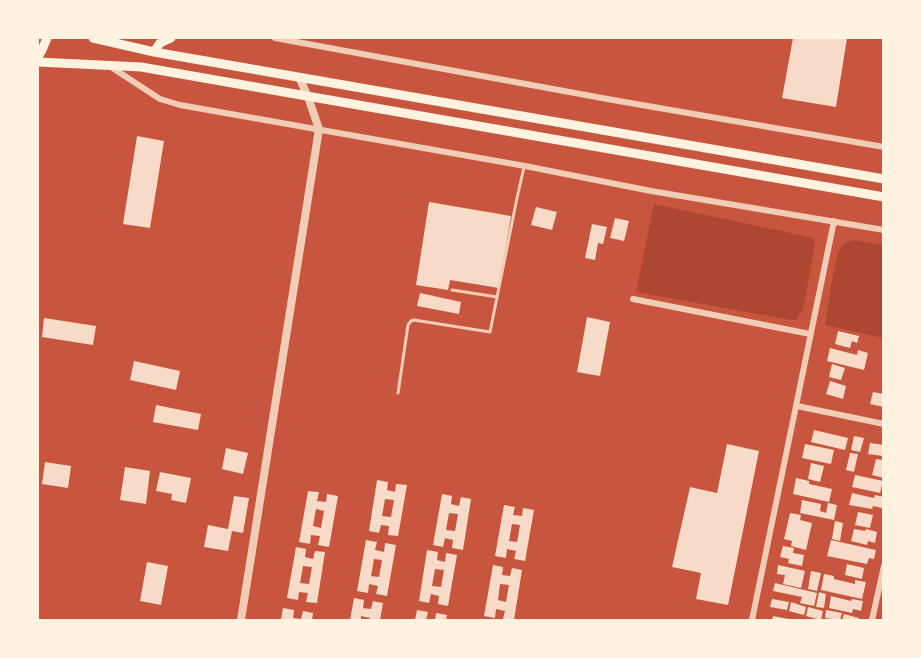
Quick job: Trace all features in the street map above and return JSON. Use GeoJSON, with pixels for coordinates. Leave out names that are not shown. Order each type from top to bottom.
{"type":"FeatureCollection","features":[{"type":"Feature","properties":{"kind":"main road"},"geometry":{"type":"LineString","coordinates":[[38,57],[46,38]]}},
{"type":"Feature","properties":{"kind":"main road"},"geometry":{"type":"LineString","coordinates":[[93,38],[158,44],[299,76],[884,179]]}},
{"type":"Feature","properties":{"kind":"main road"},"geometry":{"type":"LineString","coordinates":[[158,44],[171,38]]}},
{"type":"Feature","properties":{"kind":"main road"},"geometry":{"type":"LineString","coordinates":[[38,62],[141,67],[884,197]]}},
{"type":"Feature","properties":{"kind":"street"},"geometry":{"type":"LineString","coordinates":[[275,38],[884,147]]}},
{"type":"Feature","properties":{"kind":"street"},"geometry":{"type":"LineString","coordinates":[[110,66],[160,99],[180,105],[525,166],[651,191],[884,230]]}},
{"type":"Feature","properties":{"kind":"street"},"geometry":{"type":"LineString","coordinates":[[241,621],[319,129],[299,76]]}},
{"type":"Feature","properties":{"kind":"street"},"geometry":{"type":"LineString","coordinates":[[752,621],[834,221]]}},
{"type":"Feature","properties":{"kind":"street"},"geometry":{"type":"LineString","coordinates":[[633,299],[810,334]]}},
{"type":"Feature","properties":{"kind":"street"},"geometry":{"type":"LineString","coordinates":[[797,406],[884,424]]}},
{"type":"Feature","properties":{"kind":"street"},"geometry":{"type":"LineString","coordinates":[[872,621],[884,566]]}},
{"type":"Feature","properties":{"kind":"lane"},"geometry":{"type":"LineString","coordinates":[[398,393],[408,325],[411,321],[490,332],[525,166]]}},
{"type":"Feature","properties":{"kind":"lane"},"geometry":{"type":"LineString","coordinates":[[452,290],[498,297]]}},
{"type":"Feature","properties":{"kind":"shaded area"},"geometry":{"type":"Polygon","coordinates":[[[654,204],[813,239],[815,245],[803,310],[796,320],[636,292],[654,204]]]}},
{"type":"Feature","properties":{"kind":"shaded area"},"geometry":{"type":"Polygon","coordinates":[[[849,241],[883,245],[883,338],[825,325],[839,251],[849,241]]]}},
{"type":"Feature","properties":{"kind":"building"},"geometry":{"type":"Polygon","coordinates":[[[793,38],[847,38],[836,107],[782,98],[793,38]]]}},
{"type":"Feature","properties":{"kind":"building"},"geometry":{"type":"Polygon","coordinates":[[[137,136],[164,141],[150,228],[123,224],[137,136]]]}},
{"type":"Feature","properties":{"kind":"building"},"geometry":{"type":"Polygon","coordinates":[[[429,202],[511,216],[499,288],[450,280],[448,290],[416,285],[429,202]]]}},
{"type":"Feature","properties":{"kind":"building"},"geometry":{"type":"Polygon","coordinates":[[[536,207],[557,212],[552,230],[531,225],[536,207]]]}},
{"type":"Feature","properties":{"kind":"building"},"geometry":{"type":"Polygon","coordinates":[[[615,218],[629,221],[624,241],[610,238],[615,218]]]}},
{"type":"Feature","properties":{"kind":"building"},"geometry":{"type":"Polygon","coordinates":[[[592,224],[607,227],[603,244],[598,243],[595,260],[585,258],[592,224]]]}},
{"type":"Feature","properties":{"kind":"building"},"geometry":{"type":"Polygon","coordinates":[[[420,293],[461,302],[459,314],[417,306],[420,293]]]}},
{"type":"Feature","properties":{"kind":"building"},"geometry":{"type":"Polygon","coordinates":[[[587,317],[610,322],[600,376],[577,372],[587,317]]]}},
{"type":"Feature","properties":{"kind":"building"},"geometry":{"type":"Polygon","coordinates":[[[44,318],[96,326],[93,345],[42,337],[44,318]]]}},
{"type":"Feature","properties":{"kind":"building"},"geometry":{"type":"Polygon","coordinates":[[[838,331],[859,336],[857,343],[852,341],[850,348],[835,344],[838,331]]]}},
{"type":"Feature","properties":{"kind":"building"},"geometry":{"type":"Polygon","coordinates":[[[830,348],[857,355],[858,350],[868,353],[864,370],[827,361],[830,348]]]}},
{"type":"Feature","properties":{"kind":"building"},"geometry":{"type":"Polygon","coordinates":[[[134,361],[180,371],[176,390],[130,380],[134,361]]]}},
{"type":"Feature","properties":{"kind":"building"},"geometry":{"type":"Polygon","coordinates":[[[832,364],[845,368],[841,380],[829,377],[832,364]]]}},
{"type":"Feature","properties":{"kind":"building"},"geometry":{"type":"Polygon","coordinates":[[[830,381],[846,386],[843,399],[826,394],[830,381]]]}},
{"type":"Feature","properties":{"kind":"building"},"geometry":{"type":"Polygon","coordinates":[[[873,392],[884,394],[884,407],[870,404],[873,392]]]}},
{"type":"Feature","properties":{"kind":"building"},"geometry":{"type":"Polygon","coordinates":[[[156,405],[201,414],[198,430],[153,422],[156,405]]]}},
{"type":"Feature","properties":{"kind":"building"},"geometry":{"type":"Polygon","coordinates":[[[814,430],[848,438],[845,450],[811,442],[814,430]]]}},
{"type":"Feature","properties":{"kind":"building"},"geometry":{"type":"Polygon","coordinates":[[[854,436],[864,438],[860,452],[851,450],[854,436]]]}},
{"type":"Feature","properties":{"kind":"building"},"geometry":{"type":"Polygon","coordinates":[[[870,443],[884,445],[883,456],[868,454],[870,443]]]}},
{"type":"Feature","properties":{"kind":"building"},"geometry":{"type":"Polygon","coordinates":[[[727,444],[759,451],[728,605],[696,599],[701,573],[672,567],[690,487],[717,493],[727,444]]]}},
{"type":"Feature","properties":{"kind":"building"},"geometry":{"type":"Polygon","coordinates":[[[805,444],[834,450],[831,464],[802,458],[805,444]]]}},
{"type":"Feature","properties":{"kind":"building"},"geometry":{"type":"Polygon","coordinates":[[[226,448],[248,453],[243,474],[222,469],[226,448]]]}},
{"type":"Feature","properties":{"kind":"building"},"geometry":{"type":"Polygon","coordinates":[[[850,453],[858,454],[854,472],[846,470],[850,453]]]}},
{"type":"Feature","properties":{"kind":"building"},"geometry":{"type":"Polygon","coordinates":[[[876,459],[884,460],[884,478],[872,475],[876,459]]]}},
{"type":"Feature","properties":{"kind":"building"},"geometry":{"type":"Polygon","coordinates":[[[45,462],[71,466],[68,488],[42,484],[45,462]]]}},
{"type":"Feature","properties":{"kind":"building"},"geometry":{"type":"Polygon","coordinates":[[[811,463],[824,466],[820,482],[808,479],[811,463]]]}},
{"type":"Feature","properties":{"kind":"building"},"geometry":{"type":"Polygon","coordinates":[[[125,467],[150,471],[146,504],[120,500],[125,467]]]}},
{"type":"Feature","properties":{"kind":"building"},"geometry":{"type":"Polygon","coordinates":[[[160,472],[191,478],[186,503],[171,500],[172,494],[156,491],[160,472]]]}},
{"type":"Feature","properties":{"kind":"building"},"geometry":{"type":"Polygon","coordinates":[[[855,475],[883,481],[880,493],[852,487],[855,475]]]}},
{"type":"Feature","properties":{"kind":"building"},"geometry":{"type":"Polygon","coordinates":[[[796,478],[809,481],[809,484],[832,489],[829,502],[793,494],[796,478]]]}},
{"type":"Feature","properties":{"kind":"building"},"geometry":{"type":"Polygon","coordinates":[[[377,480],[388,482],[387,490],[395,492],[396,484],[407,485],[398,536],[388,535],[389,526],[381,525],[379,533],[369,531],[377,480]],[[385,499],[382,516],[391,517],[394,500],[385,499]]]}},
{"type":"Feature","properties":{"kind":"building"},"geometry":{"type":"Polygon","coordinates":[[[308,491],[319,492],[317,501],[326,502],[327,494],[338,496],[329,547],[318,545],[320,536],[311,535],[310,544],[299,542],[308,491]],[[316,509],[313,526],[321,528],[324,511],[316,509]]]}},
{"type":"Feature","properties":{"kind":"building"},"geometry":{"type":"Polygon","coordinates":[[[852,493],[874,498],[875,495],[884,497],[882,508],[873,506],[872,509],[849,505],[852,493]]]}},
{"type":"Feature","properties":{"kind":"building"},"geometry":{"type":"Polygon","coordinates":[[[442,494],[452,496],[451,504],[459,506],[461,497],[471,499],[463,550],[452,548],[453,540],[445,538],[443,547],[433,545],[442,494]],[[449,513],[446,530],[455,531],[458,514],[449,513]]]}},
{"type":"Feature","properties":{"kind":"building"},"geometry":{"type":"Polygon","coordinates":[[[234,496],[249,498],[243,533],[232,531],[228,551],[204,547],[208,525],[228,529],[234,496]]]}},
{"type":"Feature","properties":{"kind":"building"},"geometry":{"type":"Polygon","coordinates":[[[802,500],[821,504],[820,511],[826,513],[828,503],[837,505],[834,520],[800,513],[802,500]]]}},
{"type":"Feature","properties":{"kind":"building"},"geometry":{"type":"Polygon","coordinates":[[[504,505],[515,507],[513,515],[522,516],[523,508],[534,510],[525,561],[514,559],[516,551],[507,549],[506,558],[495,556],[504,505]],[[512,524],[509,541],[517,542],[520,525],[512,524]]]}},
{"type":"Feature","properties":{"kind":"building"},"geometry":{"type":"Polygon","coordinates":[[[858,512],[873,515],[870,528],[855,525],[858,512]]]}},
{"type":"Feature","properties":{"kind":"building"},"geometry":{"type":"Polygon","coordinates":[[[790,513],[801,515],[800,520],[812,523],[806,550],[791,546],[792,541],[784,539],[790,513]]]}},
{"type":"Feature","properties":{"kind":"building"},"geometry":{"type":"Polygon","coordinates":[[[835,521],[843,523],[840,541],[832,539],[835,521]]]}},
{"type":"Feature","properties":{"kind":"building"},"geometry":{"type":"Polygon","coordinates":[[[854,529],[877,532],[875,543],[868,541],[867,545],[851,541],[854,529]]]}},
{"type":"Feature","properties":{"kind":"building"},"geometry":{"type":"Polygon","coordinates":[[[366,540],[377,542],[375,550],[384,552],[385,543],[396,545],[387,596],[376,594],[378,586],[369,584],[368,593],[357,591],[366,540]],[[374,559],[371,576],[379,577],[382,560],[374,559]]]}},
{"type":"Feature","properties":{"kind":"building"},"geometry":{"type":"Polygon","coordinates":[[[831,540],[876,550],[874,559],[869,558],[867,564],[827,556],[831,540]]]}},
{"type":"Feature","properties":{"kind":"building"},"geometry":{"type":"Polygon","coordinates":[[[783,546],[794,548],[793,553],[804,555],[802,566],[788,563],[789,559],[780,557],[783,546]]]}},
{"type":"Feature","properties":{"kind":"building"},"geometry":{"type":"Polygon","coordinates":[[[296,547],[306,549],[305,557],[313,559],[315,551],[325,552],[317,603],[306,602],[308,593],[299,592],[298,600],[287,598],[296,547]],[[303,566],[300,583],[309,584],[312,567],[303,566]]]}},
{"type":"Feature","properties":{"kind":"building"},"geometry":{"type":"Polygon","coordinates":[[[427,550],[438,552],[437,560],[445,562],[446,553],[457,555],[448,606],[438,604],[439,596],[431,594],[429,603],[419,601],[427,550]],[[435,569],[432,586],[441,587],[444,570],[435,569]]]}},
{"type":"Feature","properties":{"kind":"building"},"geometry":{"type":"Polygon","coordinates":[[[147,562],[168,566],[161,605],[140,601],[147,562]]]}},
{"type":"Feature","properties":{"kind":"building"},"geometry":{"type":"Polygon","coordinates":[[[847,564],[864,568],[862,579],[845,575],[847,564]]]}},
{"type":"Feature","properties":{"kind":"building"},"geometry":{"type":"Polygon","coordinates":[[[493,565],[503,567],[502,575],[510,576],[512,568],[522,570],[514,620],[503,619],[505,611],[496,609],[495,618],[484,616],[493,565]],[[500,584],[498,600],[506,602],[509,585],[500,584]]]}},
{"type":"Feature","properties":{"kind":"building"},"geometry":{"type":"Polygon","coordinates":[[[778,565],[805,571],[801,588],[783,584],[785,575],[777,574],[778,565]]]}},
{"type":"Feature","properties":{"kind":"building"},"geometry":{"type":"Polygon","coordinates":[[[811,571],[821,573],[817,591],[808,589],[811,571]]]}},
{"type":"Feature","properties":{"kind":"building"},"geometry":{"type":"Polygon","coordinates":[[[824,574],[855,584],[855,580],[866,582],[862,599],[821,590],[824,574]]]}},
{"type":"Feature","properties":{"kind":"building"},"geometry":{"type":"Polygon","coordinates":[[[775,583],[817,593],[814,606],[800,603],[802,597],[773,591],[775,583]]]}},
{"type":"Feature","properties":{"kind":"building"},"geometry":{"type":"Polygon","coordinates":[[[819,592],[826,594],[824,608],[816,607],[819,592]]]}},
{"type":"Feature","properties":{"kind":"building"},"geometry":{"type":"Polygon","coordinates":[[[831,596],[851,601],[852,599],[863,601],[861,611],[853,609],[852,613],[829,608],[831,596]]]}},
{"type":"Feature","properties":{"kind":"building"},"geometry":{"type":"Polygon","coordinates":[[[354,598],[364,600],[363,608],[371,609],[373,601],[383,603],[380,620],[369,620],[370,618],[361,616],[361,620],[350,620],[354,598]]]}},
{"type":"Feature","properties":{"kind":"building"},"geometry":{"type":"Polygon","coordinates":[[[772,599],[789,602],[787,610],[770,607],[772,599]]]}},
{"type":"Feature","properties":{"kind":"building"},"geometry":{"type":"Polygon","coordinates":[[[791,602],[806,607],[804,615],[789,611],[791,602]]]}},
{"type":"Feature","properties":{"kind":"building"},"geometry":{"type":"Polygon","coordinates":[[[808,607],[823,611],[821,620],[806,616],[808,607]]]}},
{"type":"Feature","properties":{"kind":"building"},"geometry":{"type":"Polygon","coordinates":[[[283,608],[294,610],[293,618],[301,619],[303,611],[313,613],[312,620],[281,620],[283,608]]]}},
{"type":"Feature","properties":{"kind":"building"},"geometry":{"type":"Polygon","coordinates":[[[417,610],[428,612],[426,620],[415,620],[417,610]]]}},
{"type":"Feature","properties":{"kind":"building"},"geometry":{"type":"Polygon","coordinates":[[[826,610],[842,613],[840,620],[825,618],[826,610]]]}},
{"type":"Feature","properties":{"kind":"building"},"geometry":{"type":"Polygon","coordinates":[[[436,613],[447,615],[446,620],[435,620],[436,613]]]}},
{"type":"Feature","properties":{"kind":"building"},"geometry":{"type":"Polygon","coordinates":[[[844,614],[859,618],[858,620],[842,620],[844,614]]]}},
{"type":"Feature","properties":{"kind":"building"},"geometry":{"type":"Polygon","coordinates":[[[773,616],[789,619],[789,620],[772,620],[773,616]]]}}]}
